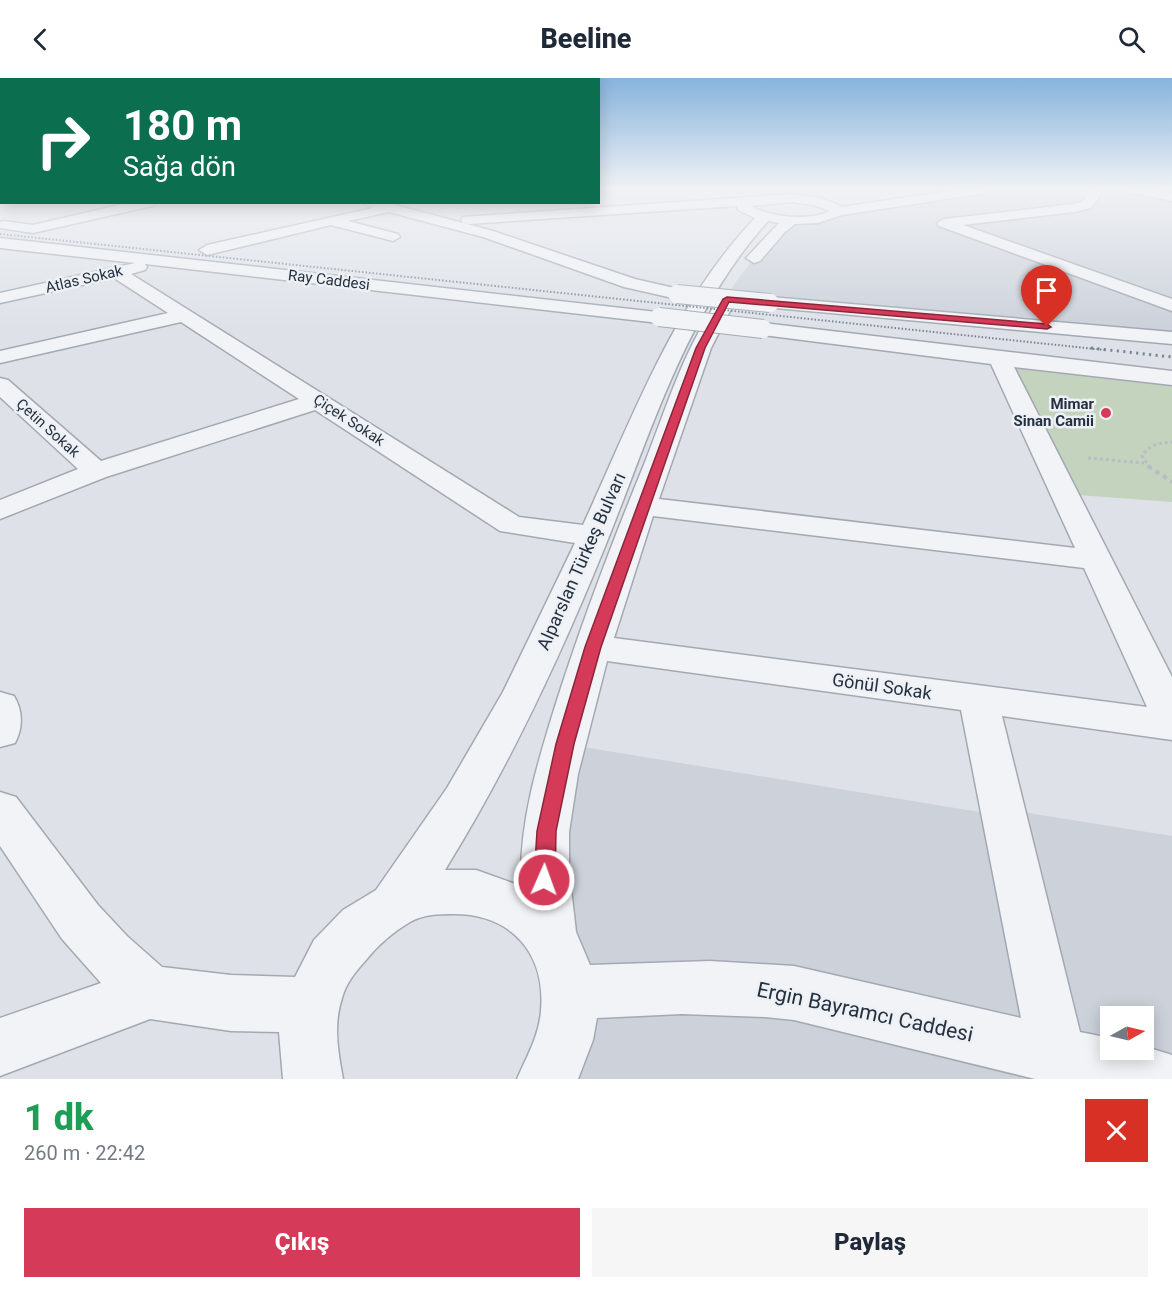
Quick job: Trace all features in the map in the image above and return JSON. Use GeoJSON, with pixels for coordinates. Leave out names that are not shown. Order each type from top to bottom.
{"type":"FeatureCollection","features":[{"type":"Feature","properties":{"kind":"street"},"geometry":{"type":"LineString","coordinates":[[253,254],[207,250],[268,236]]}},
{"type":"Feature","properties":{"kind":"street"},"geometry":{"type":"LineString","coordinates":[[388,236],[393,237]]}},
{"type":"Feature","properties":{"kind":"street"},"geometry":{"type":"LineString","coordinates":[[493,236],[630,283],[677,294],[1172,338]]}},
{"type":"Feature","properties":{"kind":"street"},"geometry":{"type":"LineString","coordinates":[[536,236],[533,241],[543,251]]}},
{"type":"Feature","properties":{"kind":"street","name":"Alparslan Türkeş Bulvarı"},"geometry":{"type":"LineString","coordinates":[[394,904],[429,858],[495,742],[558,619],[675,345],[714,280],[750,236]]}},
{"type":"Feature","properties":{"kind":"street","name":"Alparslan Türkeş Bulvarı"},"geometry":{"type":"LineString","coordinates":[[550,936],[544,880],[546,831],[565,744],[593,647],[701,348],[735,283],[762,248],[765,236]]}},
{"type":"Feature","properties":{"kind":"street"},"geometry":{"type":"LineString","coordinates":[[979,236],[1172,305]]}},
{"type":"Feature","properties":{"kind":"street","name":"Ray Caddesi"},"geometry":{"type":"LineString","coordinates":[[0,243],[763,329],[1172,378]]}},
{"type":"Feature","properties":{"kind":"street","name":"Atlas Sokak"},"geometry":{"type":"LineString","coordinates":[[0,298],[167,261]]}},
{"type":"Feature","properties":{"kind":"street","name":"Çiçek Sokak"},"geometry":{"type":"LineString","coordinates":[[117,272],[511,525],[593,536]]}},
{"type":"Feature","properties":{"kind":"street"},"geometry":{"type":"LineString","coordinates":[[0,285],[18,294]]}},
{"type":"Feature","properties":{"kind":"street"},"geometry":{"type":"LineString","coordinates":[[0,357],[184,315]]}},
{"type":"Feature","properties":{"kind":"street"},"geometry":{"type":"LineString","coordinates":[[999,359],[1172,717]]}},
{"type":"Feature","properties":{"kind":"street","name":"Çetin Sokak"},"geometry":{"type":"LineString","coordinates":[[0,386],[96,471]]}},
{"type":"Feature","properties":{"kind":"street"},"geometry":{"type":"LineString","coordinates":[[0,510],[96,471],[318,401]]}},
{"type":"Feature","properties":{"kind":"street"},"geometry":{"type":"LineString","coordinates":[[644,506],[1096,560]]}},
{"type":"Feature","properties":{"kind":"street","name":"Gönül Sokak"},"geometry":{"type":"LineString","coordinates":[[593,647],[1172,725]]}},
{"type":"Feature","properties":{"kind":"street"},"geometry":{"type":"LineString","coordinates":[[978,699],[1057,1055]]}},
{"type":"Feature","properties":{"kind":"street"},"geometry":{"type":"LineString","coordinates":[[0,706],[0,732]]}},
{"type":"Feature","properties":{"kind":"street"},"geometry":{"type":"LineString","coordinates":[[0,810],[80,922],[108,954],[150,992]]}},
{"type":"Feature","properties":{"kind":"street"},"geometry":{"type":"LineString","coordinates":[[313,1079],[307,1047],[310,1005],[318,984],[342,945],[358,929],[394,904],[433,892],[452,890],[481,893],[507,902],[523,911],[550,936],[563,963],[570,1012],[562,1051],[547,1079]]}},
{"type":"Feature","properties":{"kind":"street","name":"Ergin Bayramcı Caddesi"},"geometry":{"type":"LineString","coordinates":[[569,994],[695,985],[794,993],[1156,1079]]}},
{"type":"Feature","properties":{"kind":"street"},"geometry":{"type":"LineString","coordinates":[[0,1047],[150,992],[231,1003],[310,1005]]}},
{"type":"Feature","properties":{"kind":"path"},"geometry":{"type":"LineString","coordinates":[[1172,442],[1151,445],[1144,450],[1142,456],[1144,463],[1152,470],[1172,482]]}},
{"type":"Feature","properties":{"kind":"path"},"geometry":{"type":"LineString","coordinates":[[1046,455],[1144,463]]}},
{"type":"Feature","properties":{"kind":"shaded area"},"geometry":{"type":"Polygon","coordinates":[[[775,236],[1172,236],[1172,338],[727,299],[735,283],[762,248],[775,236]]]}},
{"type":"Feature","properties":{"kind":"shaded area"},"geometry":{"type":"Polygon","coordinates":[[[565,744],[1004,816],[1003,809],[1172,836],[1172,1079],[547,1079],[565,744]]]}},
{"type":"Feature","properties":{"kind":"green space"},"geometry":{"type":"Polygon","coordinates":[[[999,359],[1172,378],[1172,502],[1064,494],[999,359]]]}},
{"type":"Feature","properties":{"kind":"railway"},"geometry":{"type":"LineString","coordinates":[[16,236],[1105,350]]}},
{"type":"Feature","properties":{"kind":"railway"},"geometry":{"type":"LineString","coordinates":[[1091,348],[1172,357]]}},
{"type":"Feature","properties":{"kind":"place","name":"Mimar Sinan Camii"},"geometry":{"type":"Point","coordinates":[1106,413]}},
{"type":"Feature","properties":{"kind":"route"},"geometry":{"type":"LineString","coordinates":[[544,880],[546,831],[565,744],[593,647],[701,348],[727,299],[1047,327]]}}]}
